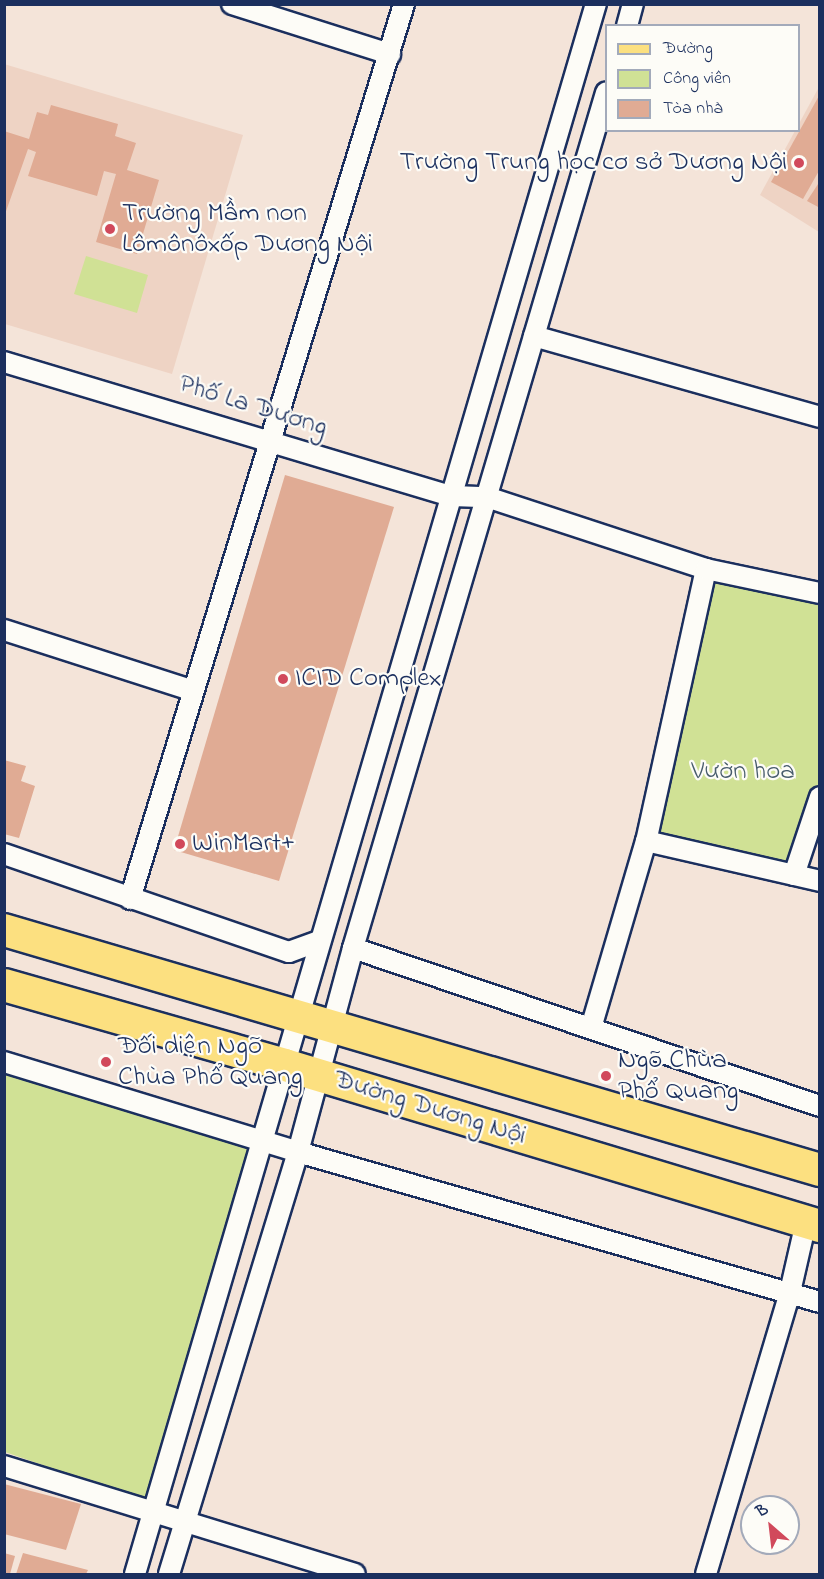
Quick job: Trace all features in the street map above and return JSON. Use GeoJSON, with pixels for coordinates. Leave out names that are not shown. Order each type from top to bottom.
{"type":"FeatureCollection","features":[{"type":"Feature","properties":{"kind":"main road","name":"Đường Dương Nội"},"geometry":{"type":"LineString","coordinates":[[4,930],[331,1029],[819,1170]]}},
{"type":"Feature","properties":{"kind":"main road","name":"Đường Dương Nội"},"geometry":{"type":"LineString","coordinates":[[4,985],[319,1074],[813,1224]]}},
{"type":"Feature","properties":{"kind":"street"},"geometry":{"type":"LineString","coordinates":[[232,4],[390,54]]}},
{"type":"Feature","properties":{"kind":"street"},"geometry":{"type":"LineString","coordinates":[[130,899],[191,690],[273,440],[404,4]]}},
{"type":"Feature","properties":{"kind":"street"},"geometry":{"type":"LineString","coordinates":[[135,1575],[260,1140],[285,1065],[596,4]]}},
{"type":"Feature","properties":{"kind":"street"},"geometry":{"type":"LineString","coordinates":[[628,24],[633,4]]}},
{"type":"Feature","properties":{"kind":"street"},"geometry":{"type":"LineString","coordinates":[[169,1575],[298,1152],[353,948],[605,96]]}},
{"type":"Feature","properties":{"kind":"street"},"geometry":{"type":"LineString","coordinates":[[534,336],[819,417]]}},
{"type":"Feature","properties":{"kind":"street","name":"Phố La Dương"},"geometry":{"type":"LineString","coordinates":[[4,362],[452,495],[487,498],[706,569],[819,593]]}},
{"type":"Feature","properties":{"kind":"street"},"geometry":{"type":"LineString","coordinates":[[591,1028],[646,841],[706,569]]}},
{"type":"Feature","properties":{"kind":"street"},"geometry":{"type":"LineString","coordinates":[[4,630],[191,690]]}},
{"type":"Feature","properties":{"kind":"street"},"geometry":{"type":"LineString","coordinates":[[794,875],[819,797]]}},
{"type":"Feature","properties":{"kind":"street"},"geometry":{"type":"LineString","coordinates":[[646,841],[819,881]]}},
{"type":"Feature","properties":{"kind":"street"},"geometry":{"type":"LineString","coordinates":[[4,854],[289,952],[320,941]]}},
{"type":"Feature","properties":{"kind":"street"},"geometry":{"type":"LineString","coordinates":[[353,948],[819,1106]]}},
{"type":"Feature","properties":{"kind":"street"},"geometry":{"type":"LineString","coordinates":[[4,1062],[298,1152],[819,1302]]}},
{"type":"Feature","properties":{"kind":"street"},"geometry":{"type":"LineString","coordinates":[[706,1575],[790,1292],[813,1224]]}},
{"type":"Feature","properties":{"kind":"street"},"geometry":{"type":"LineString","coordinates":[[4,1466],[154,1510],[184,1524],[356,1575]]}},
{"type":"Feature","properties":{"kind":"shaded area","name":"Trường Mầm non Lômônôxốp Dương Nội"},"geometry":{"type":"Polygon","coordinates":[[[4,64],[243,135],[172,374],[5,324],[4,64]]]}},
{"type":"Feature","properties":{"kind":"shaded area","name":"Trường Trung học cơ sở Dương Nội"},"geometry":{"type":"Polygon","coordinates":[[[819,87],[819,232],[760,195],[794,132],[800,132],[800,122],[819,87]]]}},
{"type":"Feature","properties":{"kind":"green space"},"geometry":{"type":"Polygon","coordinates":[[[86,256],[148,275],[137,313],[74,294],[86,256]]]}},
{"type":"Feature","properties":{"kind":"green space","name":"Vườn hoa"},"geometry":{"type":"Polygon","coordinates":[[[708,573],[819,597],[819,785],[791,870],[651,838],[708,573]]]}},
{"type":"Feature","properties":{"kind":"green space"},"geometry":{"type":"Polygon","coordinates":[[[5,1069],[251,1143],[149,1502],[5,1452],[5,1069]]]}},
{"type":"Feature","properties":{"kind":"building"},"geometry":{"type":"Polygon","coordinates":[[[820,94],[820,169],[803,199],[771,182],[820,94]]]}},
{"type":"Feature","properties":{"kind":"building"},"geometry":{"type":"Polygon","coordinates":[[[51,105],[118,124],[115,136],[136,143],[127,170],[159,180],[137,254],[96,242],[116,174],[104,171],[97,196],[28,176],[36,152],[28,149],[4,217],[4,131],[29,139],[37,112],[48,115],[51,105]]]}},
{"type":"Feature","properties":{"kind":"building"},"geometry":{"type":"Polygon","coordinates":[[[820,181],[820,208],[807,201],[820,181]]]}},
{"type":"Feature","properties":{"kind":"building","name":"ICID Complex"},"geometry":{"type":"Polygon","coordinates":[[[285,475],[394,507],[279,881],[174,850],[285,475]]]}},
{"type":"Feature","properties":{"kind":"building"},"geometry":{"type":"Polygon","coordinates":[[[4,760],[26,766],[21,781],[35,786],[19,838],[4,834],[4,760]]]}},
{"type":"Feature","properties":{"kind":"building"},"geometry":{"type":"Polygon","coordinates":[[[4,1484],[81,1504],[66,1550],[4,1534],[4,1484]]]}},
{"type":"Feature","properties":{"kind":"building"},"geometry":{"type":"Polygon","coordinates":[[[4,1553],[15,1556],[10,1574],[4,1574],[4,1553]]]}},
{"type":"Feature","properties":{"kind":"building"},"geometry":{"type":"Polygon","coordinates":[[[23,1553],[88,1570],[86,1574],[16,1574],[23,1553]]]}},
{"type":"Feature","properties":{"kind":"place","name":"Trường Trung học cơ sở Dương Nội"},"geometry":{"type":"Point","coordinates":[799,163]}},
{"type":"Feature","properties":{"kind":"place","name":"Trường Mầm non Lômônôxốp Dương Nội"},"geometry":{"type":"Point","coordinates":[110,229]}},
{"type":"Feature","properties":{"kind":"place","name":"ICID Complex"},"geometry":{"type":"Point","coordinates":[283,679]}},
{"type":"Feature","properties":{"kind":"place","name":"WinMart+"},"geometry":{"type":"Point","coordinates":[180,844]}},
{"type":"Feature","properties":{"kind":"place","name":"Đối diện Ngõ Chùa Phổ Quang"},"geometry":{"type":"Point","coordinates":[106,1062]}},
{"type":"Feature","properties":{"kind":"place","name":"Ngõ Chùa Phổ Quang"},"geometry":{"type":"Point","coordinates":[606,1076]}}]}
